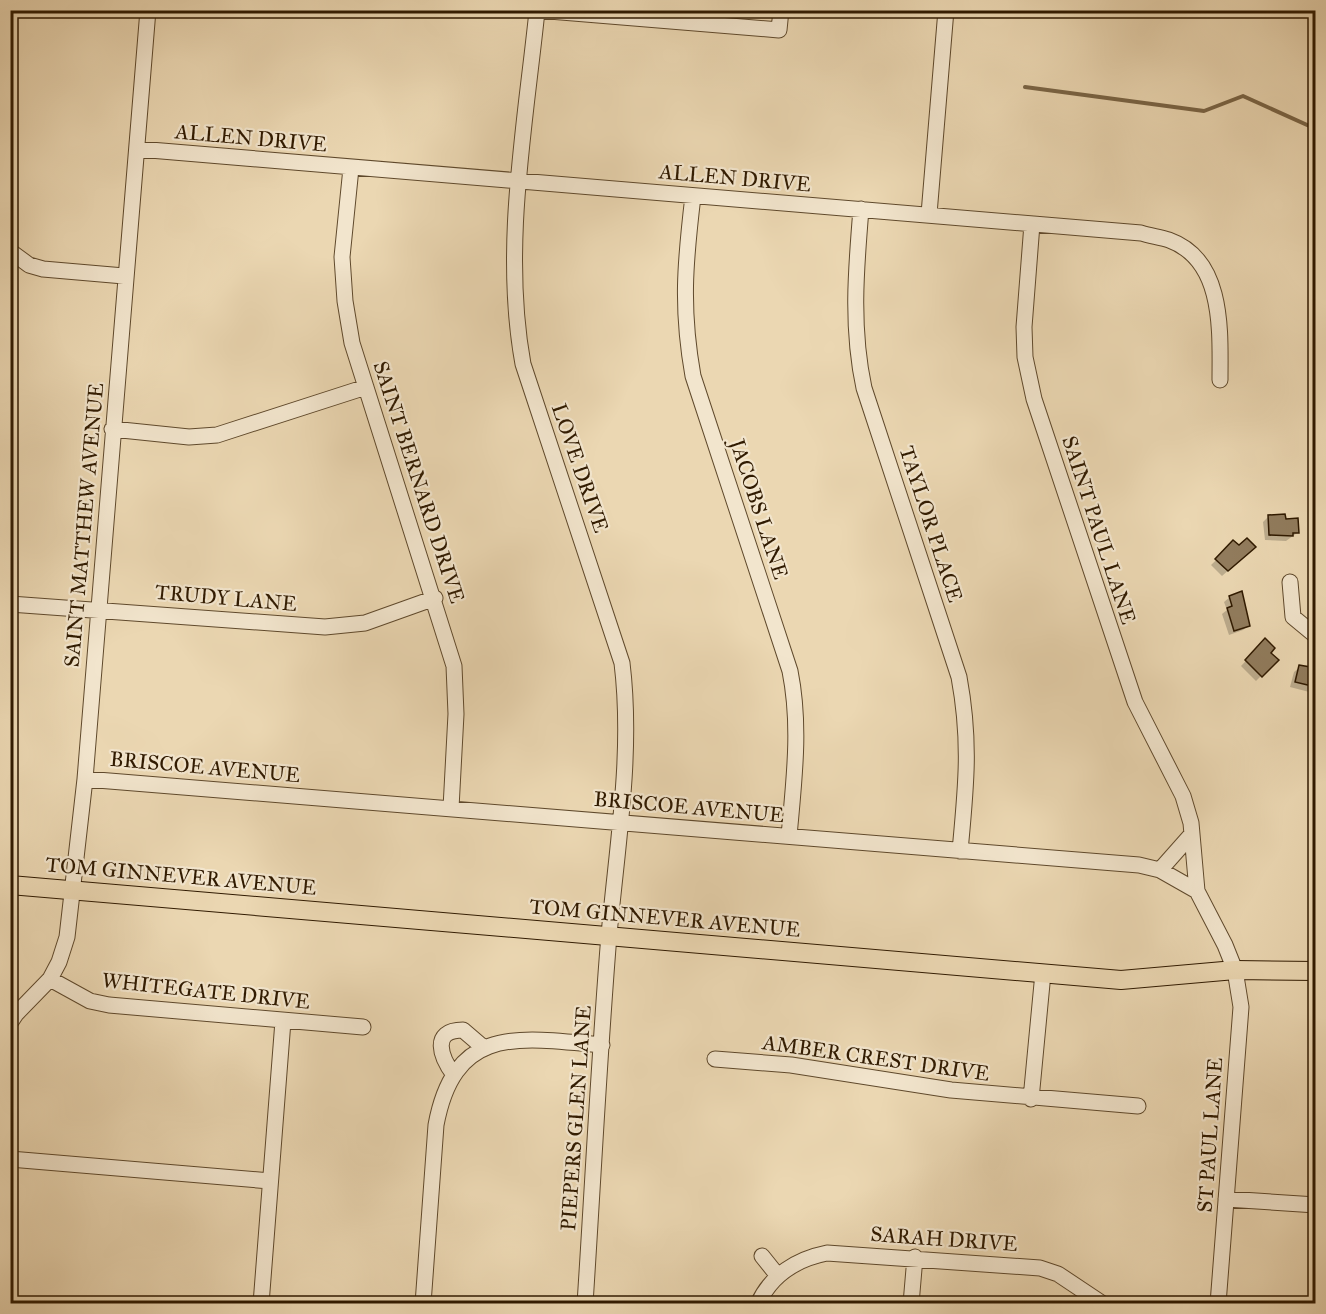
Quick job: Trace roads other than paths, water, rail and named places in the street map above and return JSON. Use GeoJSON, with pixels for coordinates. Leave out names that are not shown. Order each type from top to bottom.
{"type":"FeatureCollection","features":[{"type":"Feature","properties":{"kind":"main road","name":"TOM GINNEVER AVENUE"},"geometry":{"type":"LineString","coordinates":[[10,885],[1121,980],[1235,970],[1316,970]]}},
{"type":"Feature","properties":{"kind":"street","name":"SAINT MATTHEW AVENUE"},"geometry":{"type":"LineString","coordinates":[[10,1023],[50,979],[59,962],[67,937],[85,779],[124,276],[138,149],[148,10]]}},
{"type":"Feature","properties":{"kind":"street"},"geometry":{"type":"LineString","coordinates":[[537,10],[779,30],[781,10]]}},
{"type":"Feature","properties":{"kind":"street","name":"LOVE DRIVE"},"geometry":{"type":"LineString","coordinates":[[537,10],[513,271],[515,320],[523,364],[622,663],[627,700],[621,823],[609,936]]}},
{"type":"Feature","properties":{"kind":"street"},"geometry":{"type":"LineString","coordinates":[[928,214],[946,10]]}},
{"type":"Feature","properties":{"kind":"street","name":"ALLEN DRIVE"},"geometry":{"type":"LineString","coordinates":[[138,149],[1141,233],[1170,240],[1189,252],[1204,270],[1215,292],[1220,314],[1220,380]]}},
{"type":"Feature","properties":{"kind":"street","name":"SAINT BERNARD DRIVE"},"geometry":{"type":"LineString","coordinates":[[351,168],[342,257],[345,301],[352,343],[435,598],[454,666],[456,714],[451,808]]}},
{"type":"Feature","properties":{"kind":"street","name":"JACOBS LANE"},"geometry":{"type":"LineString","coordinates":[[693,195],[684,277],[685,331],[693,376],[794,690],[798,733],[789,836]]}},
{"type":"Feature","properties":{"kind":"street","name":"TAYLOR PLACE"},"geometry":{"type":"LineString","coordinates":[[861,209],[856,265],[857,353],[864,388],[959,677],[966,716],[967,778],[960,851]]}},
{"type":"Feature","properties":{"kind":"street","name":"SAINT PAUL LANE"},"geometry":{"type":"LineString","coordinates":[[1032,224],[1024,327],[1025,357],[1034,399],[1135,702],[1183,796],[1191,823],[1191,835]]}},
{"type":"Feature","properties":{"kind":"street"},"geometry":{"type":"LineString","coordinates":[[10,250],[29,265],[36,267],[124,276]]}},
{"type":"Feature","properties":{"kind":"street"},"geometry":{"type":"LineString","coordinates":[[112,429],[189,436],[217,435],[366,387]]}},
{"type":"Feature","properties":{"kind":"street"},"geometry":{"type":"LineString","coordinates":[[1290,582],[1293,617],[1316,636]]}},
{"type":"Feature","properties":{"kind":"street","name":"TRUDY LANE"},"geometry":{"type":"LineString","coordinates":[[10,604],[325,627],[365,623],[435,598]]}},
{"type":"Feature","properties":{"kind":"street","name":"BRISCOE AVENUE"},"geometry":{"type":"LineString","coordinates":[[85,779],[789,836],[1160,870],[1197,891]]}},
{"type":"Feature","properties":{"kind":"street"},"geometry":{"type":"LineString","coordinates":[[1160,870],[1191,835]]}},
{"type":"Feature","properties":{"kind":"street"},"geometry":{"type":"LineString","coordinates":[[1191,835],[1197,891],[1225,945],[1235,970]]}},
{"type":"Feature","properties":{"kind":"street","name":"PIEPERS GLEN LANE"},"geometry":{"type":"LineString","coordinates":[[585,1304],[609,936]]}},
{"type":"Feature","properties":{"kind":"street","name":"ST PAUL LANE"},"geometry":{"type":"LineString","coordinates":[[1218,1304],[1241,1007],[1235,970]]}},
{"type":"Feature","properties":{"kind":"street"},"geometry":{"type":"LineString","coordinates":[[1031,1099],[1043,973]]}},
{"type":"Feature","properties":{"kind":"street","name":"WHITEGATE DRIVE"},"geometry":{"type":"LineString","coordinates":[[50,979],[90,1000],[109,1005],[363,1027]]}},
{"type":"Feature","properties":{"kind":"street"},"geometry":{"type":"LineString","coordinates":[[261,1304],[283,1021]]}},
{"type":"Feature","properties":{"kind":"street"},"geometry":{"type":"LineString","coordinates":[[454,1075],[441,1054],[440,1045],[445,1036],[454,1030],[463,1030],[484,1048]]}},
{"type":"Feature","properties":{"kind":"street"},"geometry":{"type":"LineString","coordinates":[[423,1304],[436,1125],[441,1098],[454,1075],[463,1064],[484,1048],[506,1039],[528,1038],[602,1045]]}},
{"type":"Feature","properties":{"kind":"street","name":"AMBER CREST DRIVE"},"geometry":{"type":"LineString","coordinates":[[715,1059],[791,1065],[951,1090],[1031,1099],[1138,1106]]}},
{"type":"Feature","properties":{"kind":"street"},"geometry":{"type":"LineString","coordinates":[[10,1159],[270,1182]]}},
{"type":"Feature","properties":{"kind":"street"},"geometry":{"type":"LineString","coordinates":[[1226,1198],[1316,1204]]}},
{"type":"Feature","properties":{"kind":"street","name":"SARAH DRIVE"},"geometry":{"type":"LineString","coordinates":[[778,1276],[798,1262],[827,1253],[915,1257],[1040,1268],[1058,1274],[1086,1298],[1103,1304]]}},
{"type":"Feature","properties":{"kind":"street"},"geometry":{"type":"LineString","coordinates":[[758,1304],[778,1276],[762,1256]]}},
{"type":"Feature","properties":{"kind":"street"},"geometry":{"type":"LineString","coordinates":[[911,1304],[915,1257]]}},
{"type":"Feature","properties":{"kind":"waterway"},"geometry":{"type":"LineString","coordinates":[[1025,87],[1204,111],[1243,96],[1316,129]]}}]}
